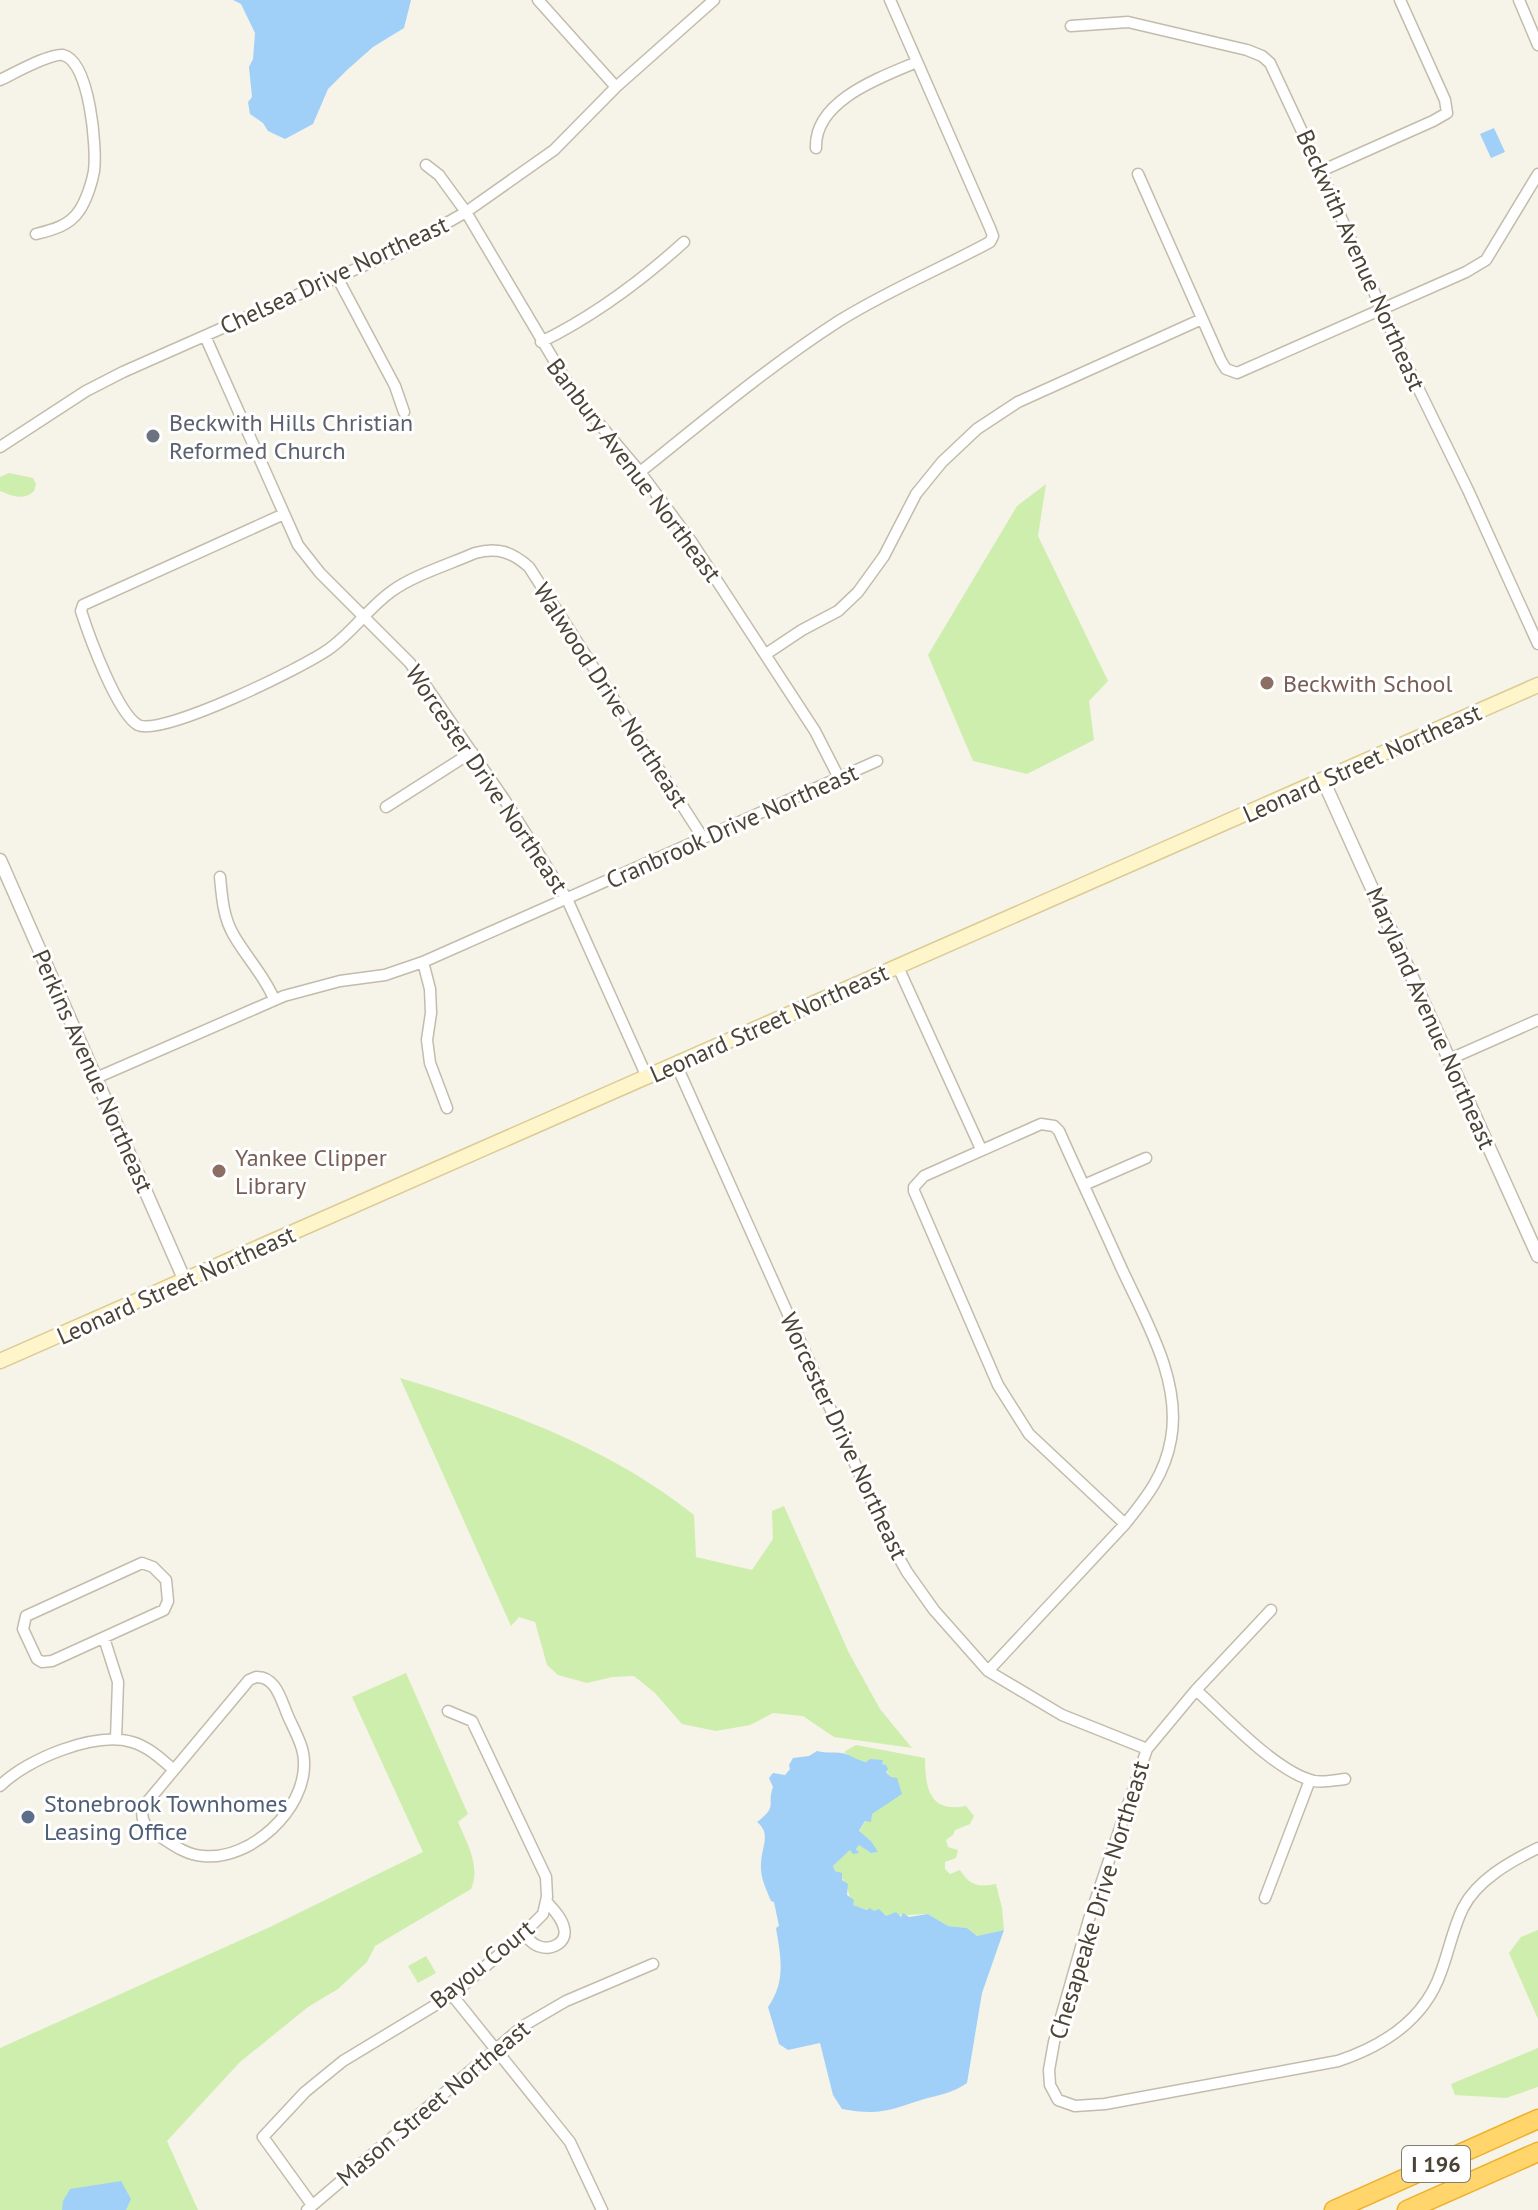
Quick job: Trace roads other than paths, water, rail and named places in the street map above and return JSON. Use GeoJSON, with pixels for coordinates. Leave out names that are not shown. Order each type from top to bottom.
{"type":"FeatureCollection","features":[{"type":"Feature","properties":{"kind":"highway","name":"I 196"},"geometry":{"type":"LineString","coordinates":[[1334,2210],[1538,2119]]}},
{"type":"Feature","properties":{"kind":"highway","name":"I 196"},"geometry":{"type":"LineString","coordinates":[[1407,2210],[1538,2152]]}},
{"type":"Feature","properties":{"kind":"main road","name":"Leonard Street Northeast"},"geometry":{"type":"LineString","coordinates":[[0,1361],[1538,685]]}},
{"type":"Feature","properties":{"kind":"street"},"geometry":{"type":"LineString","coordinates":[[538,0],[616,87]]}},
{"type":"Feature","properties":{"kind":"street","name":"Chelsea Drive Northeast"},"geometry":{"type":"LineString","coordinates":[[0,447],[86,391],[401,249],[466,212],[554,150],[616,87],[714,0]]}},
{"type":"Feature","properties":{"kind":"street"},"geometry":{"type":"LineString","coordinates":[[640,472],[774,367],[839,321],[990,242],[992,233],[890,0]]}},
{"type":"Feature","properties":{"kind":"street"},"geometry":{"type":"LineString","coordinates":[[1321,171],[1447,113],[1445,100],[1400,0]]}},
{"type":"Feature","properties":{"kind":"street"},"geometry":{"type":"LineString","coordinates":[[1519,0],[1538,45]]}},
{"type":"Feature","properties":{"kind":"street","name":"Beckwith Avenue Northeast"},"geometry":{"type":"LineString","coordinates":[[1071,26],[1128,22],[1262,56],[1277,76],[1538,644]]}},
{"type":"Feature","properties":{"kind":"street"},"geometry":{"type":"LineString","coordinates":[[0,80],[64,55],[79,70],[90,105],[95,155],[93,174],[80,211],[55,229],[36,234]]}},
{"type":"Feature","properties":{"kind":"street"},"geometry":{"type":"LineString","coordinates":[[816,148],[818,131],[829,113],[846,97],[917,62]]}},
{"type":"Feature","properties":{"kind":"street","name":"Banbury Avenue Northeast"},"geometry":{"type":"LineString","coordinates":[[426,165],[439,175],[466,212],[574,394],[685,531],[815,731],[839,778]]}},
{"type":"Feature","properties":{"kind":"street"},"geometry":{"type":"LineString","coordinates":[[1138,174],[1221,361],[1231,372],[1248,370],[1466,272],[1486,260],[1538,174]]}},
{"type":"Feature","properties":{"kind":"street"},"geometry":{"type":"LineString","coordinates":[[541,342],[611,301],[684,242]]}},
{"type":"Feature","properties":{"kind":"street"},"geometry":{"type":"LineString","coordinates":[[337,277],[395,386],[404,412]]}},
{"type":"Feature","properties":{"kind":"street"},"geometry":{"type":"LineString","coordinates":[[766,654],[838,611],[858,592],[884,556],[916,494],[942,462],[977,429],[1027,398],[1202,319]]}},
{"type":"Feature","properties":{"kind":"street","name":"Worcester Drive Northeast"},"geometry":{"type":"LineString","coordinates":[[205,336],[284,514],[310,561],[402,653],[472,752],[567,899],[647,1077]]}},
{"type":"Feature","properties":{"kind":"street"},"geometry":{"type":"LineString","coordinates":[[284,514],[88,601],[81,611],[119,702],[129,718],[142,727],[187,718],[287,673],[327,650],[365,616]]}},
{"type":"Feature","properties":{"kind":"street","name":"Walwood Drive Northeast"},"geometry":{"type":"LineString","coordinates":[[365,616],[394,589],[475,553],[494,549],[515,555],[529,567],[703,838]]}},
{"type":"Feature","properties":{"kind":"street"},"geometry":{"type":"LineString","coordinates":[[386,807],[472,752]]}},
{"type":"Feature","properties":{"kind":"street","name":"Cranbrook Drive Northeast"},"geometry":{"type":"LineString","coordinates":[[96,1078],[274,999],[307,988],[379,976],[423,962],[877,761]]}},
{"type":"Feature","properties":{"kind":"street","name":"Maryland Avenue Northeast"},"geometry":{"type":"LineString","coordinates":[[1323,780],[1538,1256]]}},
{"type":"Feature","properties":{"kind":"street","name":"Perkins Avenue Northeast"},"geometry":{"type":"LineString","coordinates":[[0,860],[185,1281]]}},
{"type":"Feature","properties":{"kind":"street"},"geometry":{"type":"LineString","coordinates":[[220,877],[225,914],[233,933],[259,970],[274,999]]}},
{"type":"Feature","properties":{"kind":"street"},"geometry":{"type":"LineString","coordinates":[[423,962],[430,989],[431,1013],[427,1040],[430,1061],[447,1108]]}},
{"type":"Feature","properties":{"kind":"street"},"geometry":{"type":"LineString","coordinates":[[898,967],[981,1149]]}},
{"type":"Feature","properties":{"kind":"street"},"geometry":{"type":"LineString","coordinates":[[1450,1059],[1538,1020]]}},
{"type":"Feature","properties":{"kind":"street","name":"Worcester Drive Northeast"},"geometry":{"type":"LineString","coordinates":[[676,1064],[890,1542],[907,1572],[934,1610],[988,1671],[1062,1715],[1147,1749]]}},
{"type":"Feature","properties":{"kind":"street"},"geometry":{"type":"LineString","coordinates":[[988,1671],[1125,1524],[1155,1486],[1164,1468],[1173,1422],[1170,1391],[1159,1352],[1054,1126],[1041,1124],[924,1176],[914,1191],[998,1385],[1017,1417],[1037,1443],[1125,1524]]}},
{"type":"Feature","properties":{"kind":"street"},"geometry":{"type":"LineString","coordinates":[[1084,1185],[1146,1158]]}},
{"type":"Feature","properties":{"kind":"street"},"geometry":{"type":"LineString","coordinates":[[138,1564],[150,1564],[166,1580],[166,1606],[159,1613],[104,1638],[52,1661],[42,1662],[23,1629],[23,1619],[138,1564]]}},
{"type":"Feature","properties":{"kind":"street","name":"Chesapeake Drive Northeast"},"geometry":{"type":"LineString","coordinates":[[1271,1610],[1196,1690],[1147,1749],[1062,2008],[1049,2070],[1053,2094],[1058,2100],[1075,2106],[1105,2104],[1338,2061],[1371,2048],[1408,2023],[1429,1997],[1440,1976],[1463,1906],[1473,1894],[1517,1858],[1538,1848]]}},
{"type":"Feature","properties":{"kind":"street"},"geometry":{"type":"LineString","coordinates":[[104,1638],[118,1682],[116,1739]]}},
{"type":"Feature","properties":{"kind":"street"},"geometry":{"type":"LineString","coordinates":[[262,1677],[274,1685],[296,1734],[304,1763],[302,1784],[288,1810],[268,1832],[231,1854],[202,1856],[178,1848],[148,1829],[141,1815],[143,1807],[174,1770],[249,1680],[262,1677]]}},
{"type":"Feature","properties":{"kind":"street"},"geometry":{"type":"LineString","coordinates":[[1196,1690],[1269,1755],[1310,1780],[1345,1779]]}},
{"type":"Feature","properties":{"kind":"street","name":"Bayou Court"},"geometry":{"type":"LineString","coordinates":[[310,2208],[263,2137],[305,2092],[343,2061],[452,1995],[543,1914],[546,1877],[472,1721],[448,1711]]}},
{"type":"Feature","properties":{"kind":"street"},"geometry":{"type":"LineString","coordinates":[[0,1786],[35,1761],[97,1740],[116,1739],[146,1748],[174,1770]]}},
{"type":"Feature","properties":{"kind":"street"},"geometry":{"type":"LineString","coordinates":[[1265,1898],[1310,1780]]}},
{"type":"Feature","properties":{"kind":"street"},"geometry":{"type":"LineString","coordinates":[[523,1934],[542,1948],[554,1947],[561,1942],[565,1934],[564,1925],[546,1901]]}},
{"type":"Feature","properties":{"kind":"street","name":"Mason Street Northeast"},"geometry":{"type":"LineString","coordinates":[[310,2208],[537,2016],[653,1964]]}},
{"type":"Feature","properties":{"kind":"street"},"geometry":{"type":"LineString","coordinates":[[452,1995],[570,2142],[602,2210]]}},
{"type":"Feature","properties":{"kind":"water"},"geometry":{"type":"Polygon","coordinates":[[[233,0],[411,0],[404,28],[373,47],[347,70],[328,89],[313,124],[285,139],[268,131],[250,114],[249,67],[253,59],[255,33],[241,4],[233,0]]]}},
{"type":"Feature","properties":{"kind":"water"},"geometry":{"type":"Polygon","coordinates":[[[1494,128],[1505,152],[1491,158],[1480,134],[1494,128]]]}},
{"type":"Feature","properties":{"kind":"water"},"geometry":{"type":"Polygon","coordinates":[[[817,1751],[843,1753],[866,1762],[870,1759],[883,1760],[882,1764],[888,1769],[886,1772],[897,1778],[902,1794],[872,1814],[871,1822],[865,1821],[859,1831],[878,1852],[871,1853],[859,1845],[856,1849],[859,1853],[853,1854],[850,1850],[833,1866],[835,1871],[842,1873],[842,1880],[848,1884],[847,1895],[854,1900],[853,1905],[867,1910],[879,1909],[886,1916],[896,1912],[901,1917],[903,1913],[909,1917],[928,1914],[948,1926],[967,1928],[977,1936],[1004,1930],[982,1993],[967,2083],[946,2093],[884,2111],[842,2109],[833,2095],[820,2043],[788,2050],[779,2044],[768,2007],[780,1978],[776,1928],[779,1926],[774,1902],[762,1878],[765,1836],[757,1822],[770,1808],[773,1787],[769,1778],[773,1773],[785,1775],[793,1758],[809,1756],[817,1751]]]}},
{"type":"Feature","properties":{"kind":"water"},"geometry":{"type":"Polygon","coordinates":[[[121,2181],[131,2199],[126,2210],[62,2210],[70,2189],[121,2181]]]}},
{"type":"Feature","properties":{"kind":"place","name":"Beckwith Hills Christian Reformed Church"},"geometry":{"type":"Point","coordinates":[153,436]}},
{"type":"Feature","properties":{"kind":"place","name":"Beckwith School"},"geometry":{"type":"Point","coordinates":[1267,683]}},
{"type":"Feature","properties":{"kind":"place","name":"Yankee Clipper Library"},"geometry":{"type":"Point","coordinates":[219,1171]}},
{"type":"Feature","properties":{"kind":"place","name":"Stonebrook Townhomes Leasing Office"},"geometry":{"type":"Point","coordinates":[28,1817]}}]}
